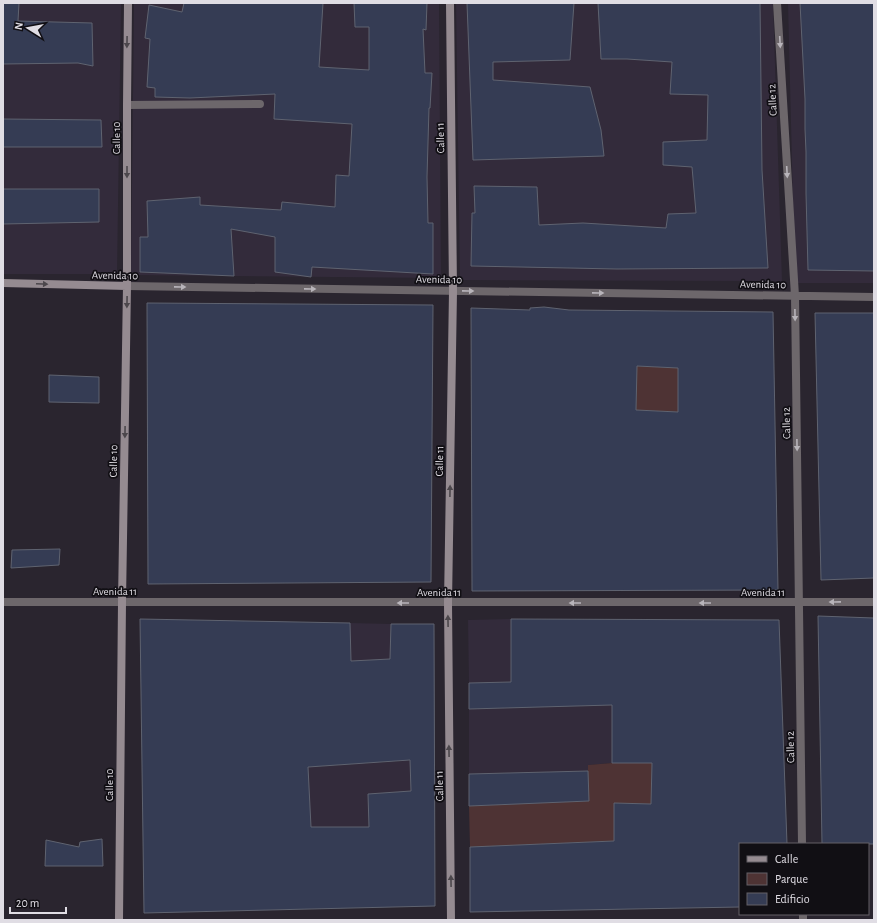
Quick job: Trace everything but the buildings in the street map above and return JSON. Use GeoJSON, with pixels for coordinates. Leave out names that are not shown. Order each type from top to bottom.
{"type":"FeatureCollection","features":[{"type":"Feature","properties":{"kind":"street","name":"Calle 10"},"geometry":{"type":"LineString","coordinates":[[120,920],[122,602],[127,286],[128,3]]}},
{"type":"Feature","properties":{"kind":"street","name":"Calle 11"},"geometry":{"type":"LineString","coordinates":[[450,3],[453,291],[448,603],[451,920]]}},
{"type":"Feature","properties":{"kind":"street","name":"Calle 12"},"geometry":{"type":"LineString","coordinates":[[777,3],[795,296],[802,843]]}},
{"type":"Feature","properties":{"kind":"street"},"geometry":{"type":"LineString","coordinates":[[127,104],[260,104]]}},
{"type":"Feature","properties":{"kind":"street","name":"Avenida 10"},"geometry":{"type":"LineString","coordinates":[[3,283],[874,297]]}},
{"type":"Feature","properties":{"kind":"street","name":"Avenida 11"},"geometry":{"type":"LineString","coordinates":[[3,602],[874,602]]}},
{"type":"Feature","properties":{"kind":"shaded area"},"geometry":{"type":"Polygon","coordinates":[[[3,3],[121,3],[117,274],[3,274],[3,3]]]}},
{"type":"Feature","properties":{"kind":"shaded area"},"geometry":{"type":"Polygon","coordinates":[[[134,3],[439,3],[441,278],[131,275],[134,3]]]}},
{"type":"Feature","properties":{"kind":"shaded area"},"geometry":{"type":"Polygon","coordinates":[[[456,3],[773,3],[782,281],[460,280],[456,3]]]}},
{"type":"Feature","properties":{"kind":"shaded area"},"geometry":{"type":"Polygon","coordinates":[[[788,3],[874,3],[874,283],[795,283],[788,3]]]}},
{"type":"Feature","properties":{"kind":"shaded area"},"geometry":{"type":"Polygon","coordinates":[[[511,619],[511,682],[469,683],[468,620],[511,619]]]}},
{"type":"Feature","properties":{"kind":"shaded area"},"geometry":{"type":"Polygon","coordinates":[[[350,623],[391,624],[390,644],[410,643],[411,659],[351,661],[350,623]]]}},
{"type":"Feature","properties":{"kind":"shaded area"},"geometry":{"type":"Polygon","coordinates":[[[612,705],[612,763],[589,765],[588,771],[469,774],[469,709],[612,705]]]}},
{"type":"Feature","properties":{"kind":"shaded area"},"geometry":{"type":"Polygon","coordinates":[[[435,759],[435,775],[411,777],[411,791],[368,794],[369,827],[311,827],[308,767],[435,759]]]}},
{"type":"Feature","properties":{"kind":"green space"},"geometry":{"type":"Polygon","coordinates":[[[637,366],[678,368],[678,412],[636,410],[637,366]]]}},
{"type":"Feature","properties":{"kind":"green space"},"geometry":{"type":"Polygon","coordinates":[[[612,763],[652,763],[651,804],[614,803],[614,841],[470,847],[469,806],[588,801],[588,765],[612,763]]]}}]}
